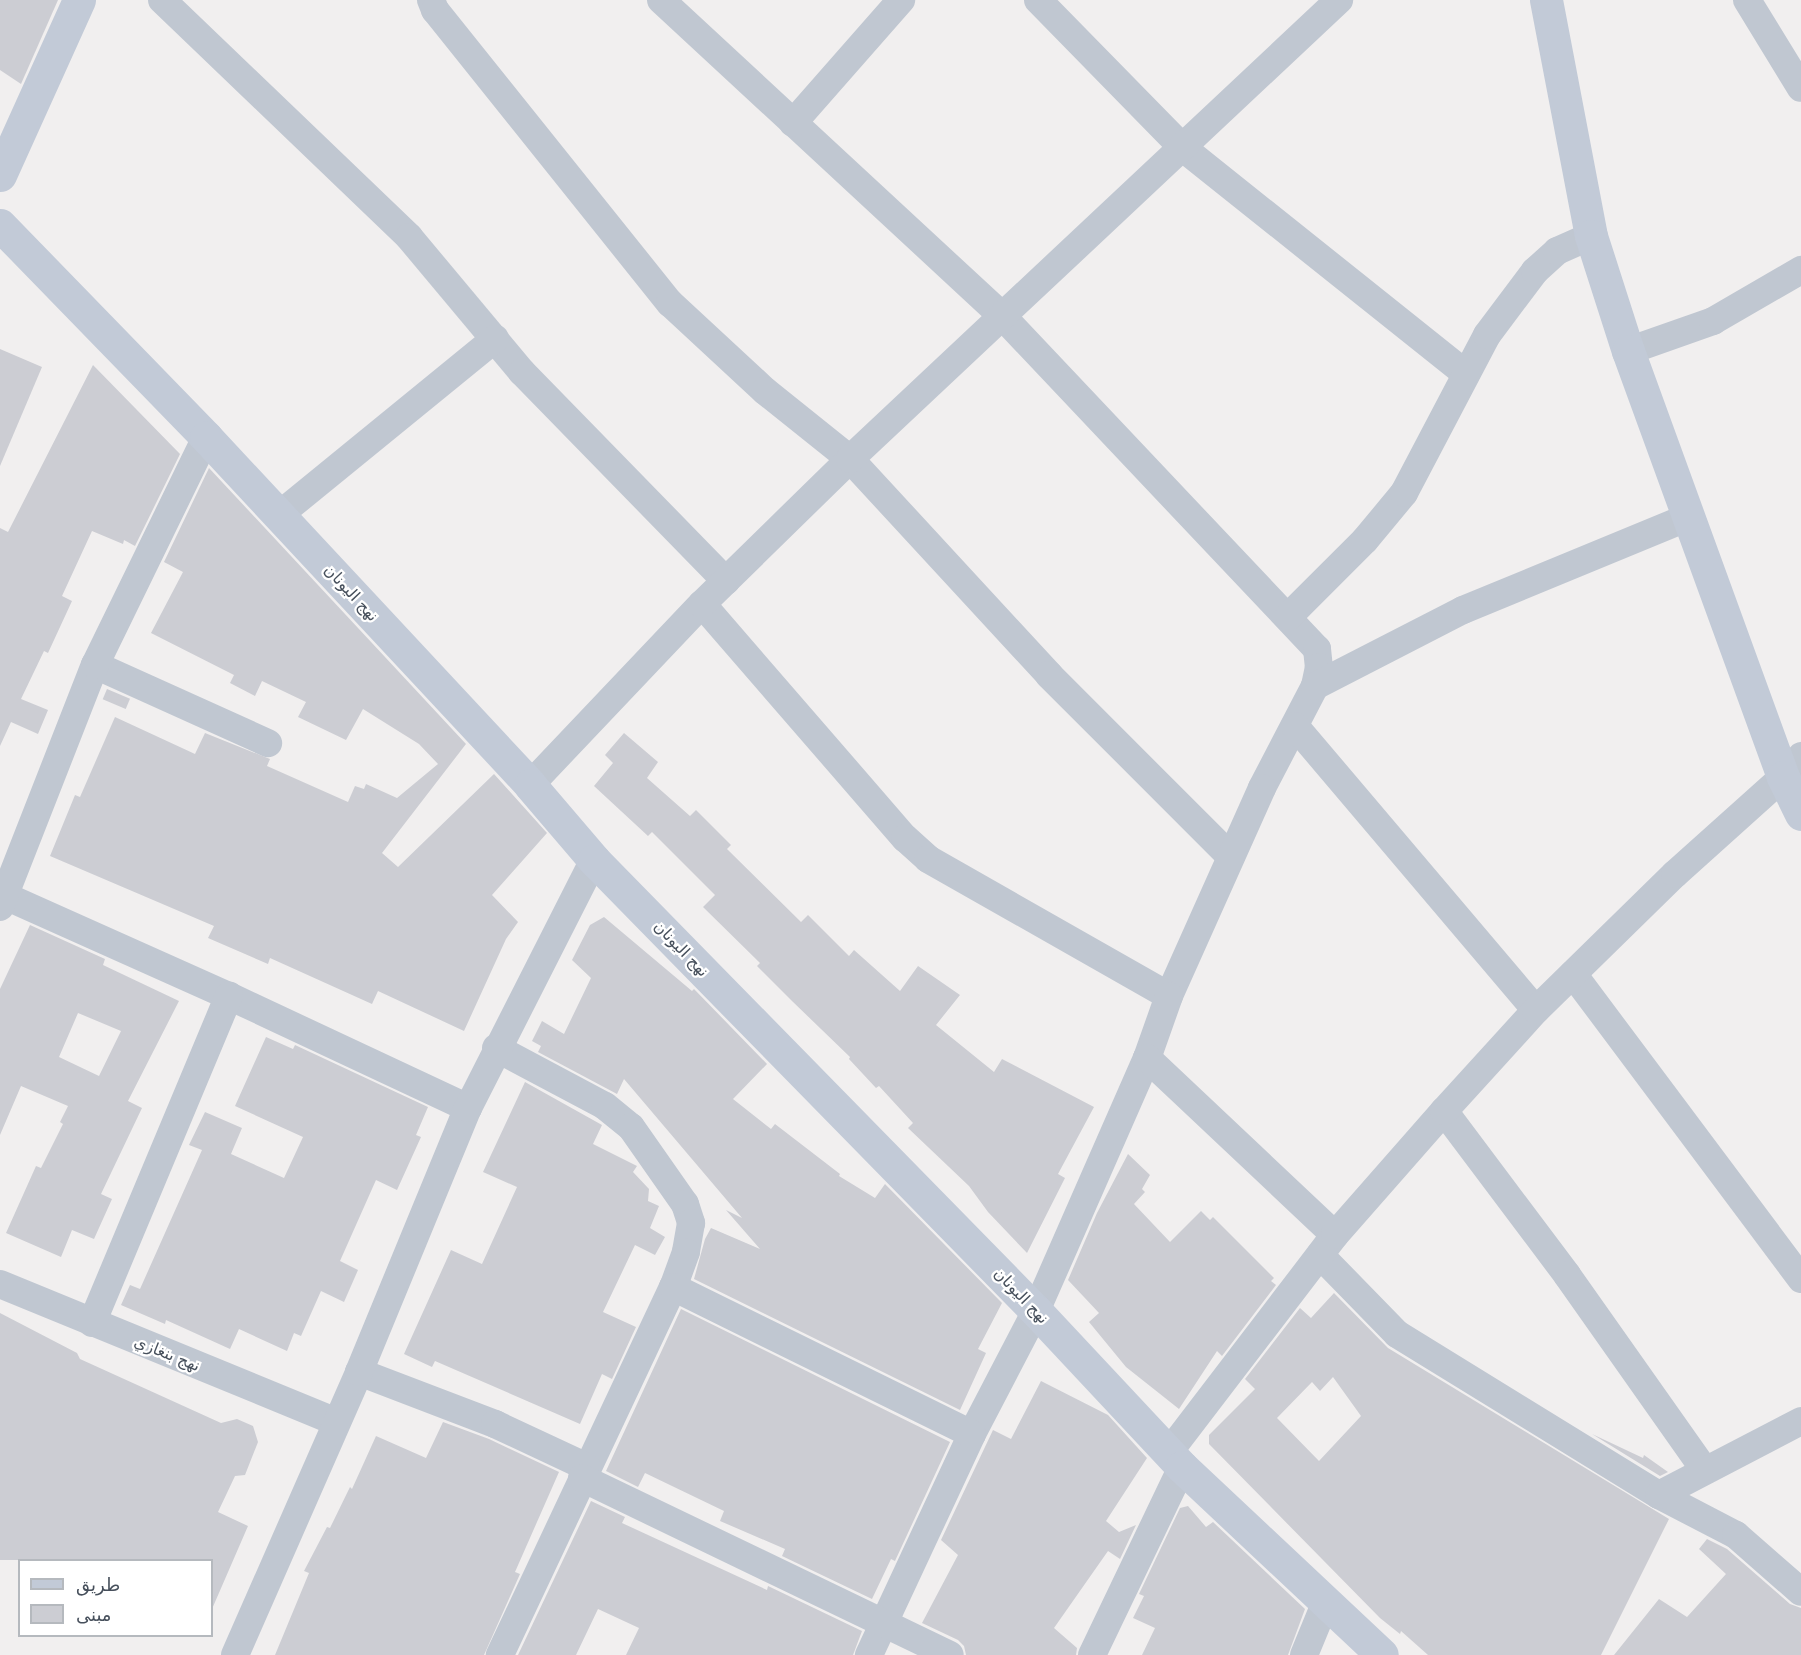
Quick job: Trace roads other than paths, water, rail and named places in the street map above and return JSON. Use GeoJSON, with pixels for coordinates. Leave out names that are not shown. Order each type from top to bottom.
{"type":"FeatureCollection","features":[{"type":"Feature","properties":{"kind":"street"},"geometry":{"type":"LineString","coordinates":[[0,175],[79,0]]}},
{"type":"Feature","properties":{"kind":"street"},"geometry":{"type":"LineString","coordinates":[[162,0],[409,237],[531,380],[726,581]]}},
{"type":"Feature","properties":{"kind":"street"},"geometry":{"type":"LineString","coordinates":[[430,0],[435,10],[670,303],[765,391],[850,459],[1049,675],[1231,857]]}},
{"type":"Feature","properties":{"kind":"street"},"geometry":{"type":"LineString","coordinates":[[661,0],[1003,317],[1289,616],[1317,649],[1319,667],[1316,686],[1262,788],[1231,857],[1169,996],[1147,1058],[1036,1311],[972,1434],[869,1655]]}},
{"type":"Feature","properties":{"kind":"street"},"geometry":{"type":"LineString","coordinates":[[793,123],[901,0]]}},
{"type":"Feature","properties":{"kind":"street"},"geometry":{"type":"LineString","coordinates":[[530,784],[702,604],[850,459],[1340,0]]}},
{"type":"Feature","properties":{"kind":"street"},"geometry":{"type":"LineString","coordinates":[[1546,0],[1591,236],[1628,351],[1689,517],[1792,767],[1801,814]]}},
{"type":"Feature","properties":{"kind":"street"},"geometry":{"type":"LineString","coordinates":[[1747,0],[1801,88]]}},
{"type":"Feature","properties":{"kind":"street"},"geometry":{"type":"LineString","coordinates":[[1049,4],[1183,148],[1466,374]]}},
{"type":"Feature","properties":{"kind":"street","name":"نهج اليونان"},"geometry":{"type":"LineString","coordinates":[[2,231],[206,437],[530,784],[594,860],[1036,1311],[1175,1459],[1325,1604],[1382,1655]]}},
{"type":"Feature","properties":{"kind":"street"},"geometry":{"type":"LineString","coordinates":[[1289,616],[1365,540],[1404,493],[1487,335],[1535,271],[1557,250],[1591,236]]}},
{"type":"Feature","properties":{"kind":"street"},"geometry":{"type":"LineString","coordinates":[[1628,351],[1713,321],[1801,270]]}},
{"type":"Feature","properties":{"kind":"street"},"geometry":{"type":"LineString","coordinates":[[279,515],[495,339]]}},
{"type":"Feature","properties":{"kind":"street"},"geometry":{"type":"LineString","coordinates":[[206,437],[95,665],[3,902],[229,996],[468,1108]]}},
{"type":"Feature","properties":{"kind":"street"},"geometry":{"type":"LineString","coordinates":[[1316,686],[1463,610],[1689,517]]}},
{"type":"Feature","properties":{"kind":"street"},"geometry":{"type":"LineString","coordinates":[[702,604],[904,838],[928,859],[1169,996]]}},
{"type":"Feature","properties":{"kind":"street"},"geometry":{"type":"LineString","coordinates":[[95,665],[268,743]]}},
{"type":"Feature","properties":{"kind":"street"},"geometry":{"type":"LineString","coordinates":[[1295,726],[1536,1010]]}},
{"type":"Feature","properties":{"kind":"street"},"geometry":{"type":"LineString","coordinates":[[1092,1655],[1175,1459],[1328,1245],[1444,1111],[1536,1010],[1675,874],[1792,767]]}},
{"type":"Feature","properties":{"kind":"street"},"geometry":{"type":"LineString","coordinates":[[236,1655],[359,1372],[468,1108],[496,1048],[594,860]]}},
{"type":"Feature","properties":{"kind":"street"},"geometry":{"type":"LineString","coordinates":[[1573,974],[1801,1279]]}},
{"type":"Feature","properties":{"kind":"street"},"geometry":{"type":"LineString","coordinates":[[92,1323],[229,996]]}},
{"type":"Feature","properties":{"kind":"street"},"geometry":{"type":"LineString","coordinates":[[496,1048],[605,1106],[631,1127],[685,1204],[691,1223],[686,1252],[673,1287],[501,1655]]}},
{"type":"Feature","properties":{"kind":"street"},"geometry":{"type":"LineString","coordinates":[[1147,1058],[1328,1245],[1397,1334],[1659,1495],[1736,1535],[1801,1592]]}},
{"type":"Feature","properties":{"kind":"street"},"geometry":{"type":"LineString","coordinates":[[1444,1111],[1574,1284],[1704,1469]]}},
{"type":"Feature","properties":{"kind":"street","name":"نهج بنغازي"},"geometry":{"type":"LineString","coordinates":[[0,1284],[336,1422]]}},
{"type":"Feature","properties":{"kind":"street"},"geometry":{"type":"LineString","coordinates":[[673,1287],[972,1434]]}},
{"type":"Feature","properties":{"kind":"street"},"geometry":{"type":"LineString","coordinates":[[359,1372],[495,1424],[585,1473],[950,1655]]}},
{"type":"Feature","properties":{"kind":"street"},"geometry":{"type":"LineString","coordinates":[[1659,1495],[1704,1469],[1801,1421]]}},
{"type":"Feature","properties":{"kind":"street"},"geometry":{"type":"LineString","coordinates":[[1304,1655],[1325,1604]]}}]}
